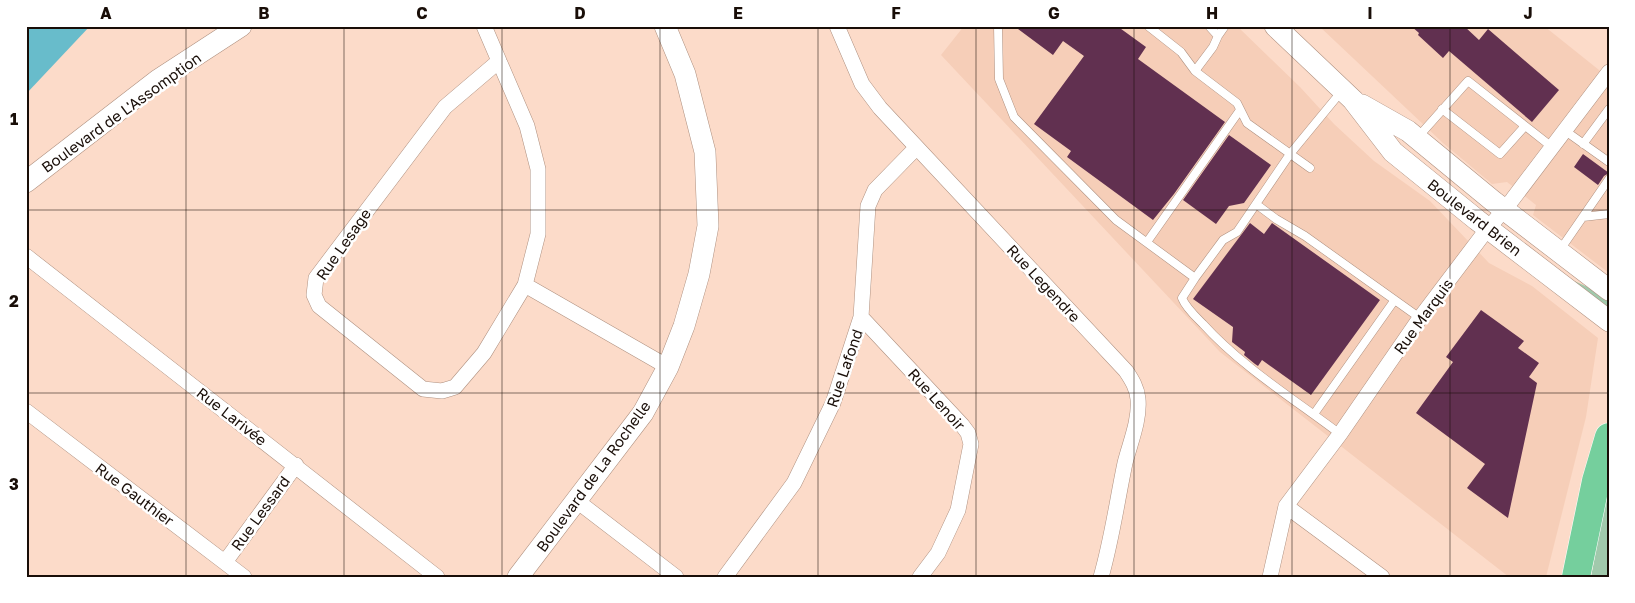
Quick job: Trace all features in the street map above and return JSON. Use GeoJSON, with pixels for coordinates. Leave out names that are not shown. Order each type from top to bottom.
{"type":"FeatureCollection","features":[{"type":"Feature","properties":{"kind":"highway"},"geometry":{"type":"LineString","coordinates":[[1576,577],[1596,480],[1609,437]]}},
{"type":"Feature","properties":{"kind":"street","name":"Boulevard de L'Assomption"},"geometry":{"type":"LineString","coordinates":[[26,182],[158,80],[241,26]]}},
{"type":"Feature","properties":{"kind":"street","name":"Rue Lesage"},"geometry":{"type":"LineString","coordinates":[[484,26],[527,126],[538,169],[538,234],[525,285],[484,353],[455,387],[442,391],[423,389],[319,306],[314,295],[316,278],[445,108],[499,61]]}},
{"type":"Feature","properties":{"kind":"street","name":"Boulevard de La Rochelle"},"geometry":{"type":"LineString","coordinates":[[518,577],[643,412],[668,367],[684,326],[699,274],[708,226],[705,152],[685,74],[665,26]]}},
{"type":"Feature","properties":{"kind":"street","name":"Rue Legendre"},"geometry":{"type":"LineString","coordinates":[[837,26],[862,84],[880,108],[1126,371],[1135,385],[1138,400],[1136,421],[1125,464],[1108,554],[1101,577]]}},
{"type":"Feature","properties":{"kind":"street","name":"Boulevard Brien"},"geometry":{"type":"LineString","coordinates":[[1275,26],[1348,95],[1393,152],[1609,321]]}},
{"type":"Feature","properties":{"kind":"street","name":"Rue Marquis"},"geometry":{"type":"LineString","coordinates":[[1270,577],[1286,506],[1340,434],[1420,318],[1609,72]]}},
{"type":"Feature","properties":{"kind":"street","name":"Boulevard Brien"},"geometry":{"type":"LineString","coordinates":[[1348,95],[1408,131],[1504,210],[1609,290]]}},
{"type":"Feature","properties":{"kind":"street","name":"Rue Lafond"},"geometry":{"type":"LineString","coordinates":[[725,577],[794,483],[833,403],[861,318],[868,206],[875,190],[916,148]]}},
{"type":"Feature","properties":{"kind":"street","name":"Rue Larivée"},"geometry":{"type":"LineString","coordinates":[[26,256],[437,577]]}},
{"type":"Feature","properties":{"kind":"street"},"geometry":{"type":"LineString","coordinates":[[525,285],[668,367]]}},
{"type":"Feature","properties":{"kind":"street","name":"Rue Lenoir"},"geometry":{"type":"LineString","coordinates":[[861,318],[962,425],[968,433],[972,444],[958,510],[938,553],[920,577]]}},
{"type":"Feature","properties":{"kind":"street","name":"Rue Gauthier"},"geometry":{"type":"LineString","coordinates":[[26,411],[244,577]]}},
{"type":"Feature","properties":{"kind":"street","name":"Rue Lessard"},"geometry":{"type":"LineString","coordinates":[[225,562],[296,465]]}},
{"type":"Feature","properties":{"kind":"street"},"geometry":{"type":"LineString","coordinates":[[576,501],[676,577]]}},
{"type":"Feature","properties":{"kind":"street"},"geometry":{"type":"LineString","coordinates":[[1286,506],[1382,577]]}},
{"type":"Feature","properties":{"kind":"lane"},"geometry":{"type":"LineString","coordinates":[[998,26],[999,79],[1014,117],[1116,220],[1195,278]]}},
{"type":"Feature","properties":{"kind":"lane"},"geometry":{"type":"LineString","coordinates":[[1148,26],[1181,52],[1195,71],[1237,103],[1247,123],[1310,168]]}},
{"type":"Feature","properties":{"kind":"lane"},"geometry":{"type":"LineString","coordinates":[[1209,26],[1218,36]]}},
{"type":"Feature","properties":{"kind":"lane"},"geometry":{"type":"LineString","coordinates":[[1195,71],[1213,47],[1225,26]]}},
{"type":"Feature","properties":{"kind":"lane"},"geometry":{"type":"LineString","coordinates":[[1416,138],[1468,81],[1552,147]]}},
{"type":"Feature","properties":{"kind":"lane"},"geometry":{"type":"LineString","coordinates":[[1340,434],[1241,360],[1215,338],[1185,305],[1182,298],[1223,240],[1237,232],[1290,154],[1348,95]]}},
{"type":"Feature","properties":{"kind":"lane"},"geometry":{"type":"LineString","coordinates":[[1442,109],[1500,154],[1525,126]]}},
{"type":"Feature","properties":{"kind":"lane"},"geometry":{"type":"LineString","coordinates":[[1583,144],[1609,109]]}},
{"type":"Feature","properties":{"kind":"lane"},"geometry":{"type":"LineString","coordinates":[[1147,242],[1240,110]]}},
{"type":"Feature","properties":{"kind":"lane"},"geometry":{"type":"LineString","coordinates":[[1564,130],[1609,162]]}},
{"type":"Feature","properties":{"kind":"lane"},"geometry":{"type":"LineString","coordinates":[[1559,252],[1609,178]]}},
{"type":"Feature","properties":{"kind":"lane"},"geometry":{"type":"LineString","coordinates":[[1256,204],[1276,219],[1305,236],[1420,318]]}},
{"type":"Feature","properties":{"kind":"lane"},"geometry":{"type":"LineString","coordinates":[[1583,217],[1609,214]]}},
{"type":"Feature","properties":{"kind":"lane"},"geometry":{"type":"LineString","coordinates":[[1314,414],[1394,301]]}},
{"type":"Feature","properties":{"kind":"shaded area"},"geometry":{"type":"Polygon","coordinates":[[[964,26],[1237,26],[1300,87],[1334,124],[1374,161],[1430,201],[1489,263],[1532,286],[1598,338],[1586,417],[1546,577],[1509,577],[1220,352],[941,55],[964,26]]]}},
{"type":"Feature","properties":{"kind":"shaded area"},"geometry":{"type":"Polygon","coordinates":[[[1319,26],[1544,26],[1609,78],[1609,273],[1533,215],[1536,205],[1507,182],[1492,184],[1443,143],[1319,26]]]}},
{"type":"Feature","properties":{"kind":"green space"},"geometry":{"type":"Polygon","coordinates":[[[1570,279],[1594,290],[1609,301],[1609,312],[1570,279]]]}},
{"type":"Feature","properties":{"kind":"green space"},"geometry":{"type":"Polygon","coordinates":[[[1609,488],[1609,577],[1591,577],[1605,500],[1609,488]]]}},
{"type":"Feature","properties":{"kind":"water"},"geometry":{"type":"Polygon","coordinates":[[[26,26],[90,26],[26,94],[26,26]]]}},
{"type":"Feature","properties":{"kind":"building"},"geometry":{"type":"Polygon","coordinates":[[[1014,26],[1117,26],[1146,47],[1138,59],[1225,122],[1174,194],[1153,220],[1067,157],[1071,151],[1034,124],[1084,56],[1063,41],[1053,55],[1014,26]]]}},
{"type":"Feature","properties":{"kind":"building"},"geometry":{"type":"Polygon","coordinates":[[[1411,26],[1464,26],[1479,40],[1488,29],[1559,90],[1532,122],[1449,51],[1443,58],[1411,26]]]}},
{"type":"Feature","properties":{"kind":"building"},"geometry":{"type":"Polygon","coordinates":[[[1229,135],[1271,165],[1244,203],[1229,206],[1216,224],[1183,200],[1229,135]]]}},
{"type":"Feature","properties":{"kind":"building"},"geometry":{"type":"Polygon","coordinates":[[[1583,154],[1609,173],[1604,176],[1598,185],[1574,167],[1583,154]]]}},
{"type":"Feature","properties":{"kind":"building"},"geometry":{"type":"Polygon","coordinates":[[[1250,223],[1264,234],[1272,223],[1380,300],[1311,395],[1262,360],[1258,366],[1255,364],[1244,355],[1245,352],[1232,342],[1233,327],[1193,299],[1250,223]]]}},
{"type":"Feature","properties":{"kind":"building"},"geometry":{"type":"Polygon","coordinates":[[[1481,310],[1524,341],[1518,348],[1539,363],[1529,377],[1537,383],[1508,518],[1467,488],[1485,464],[1416,413],[1453,362],[1446,357],[1481,310]]]}}]}
